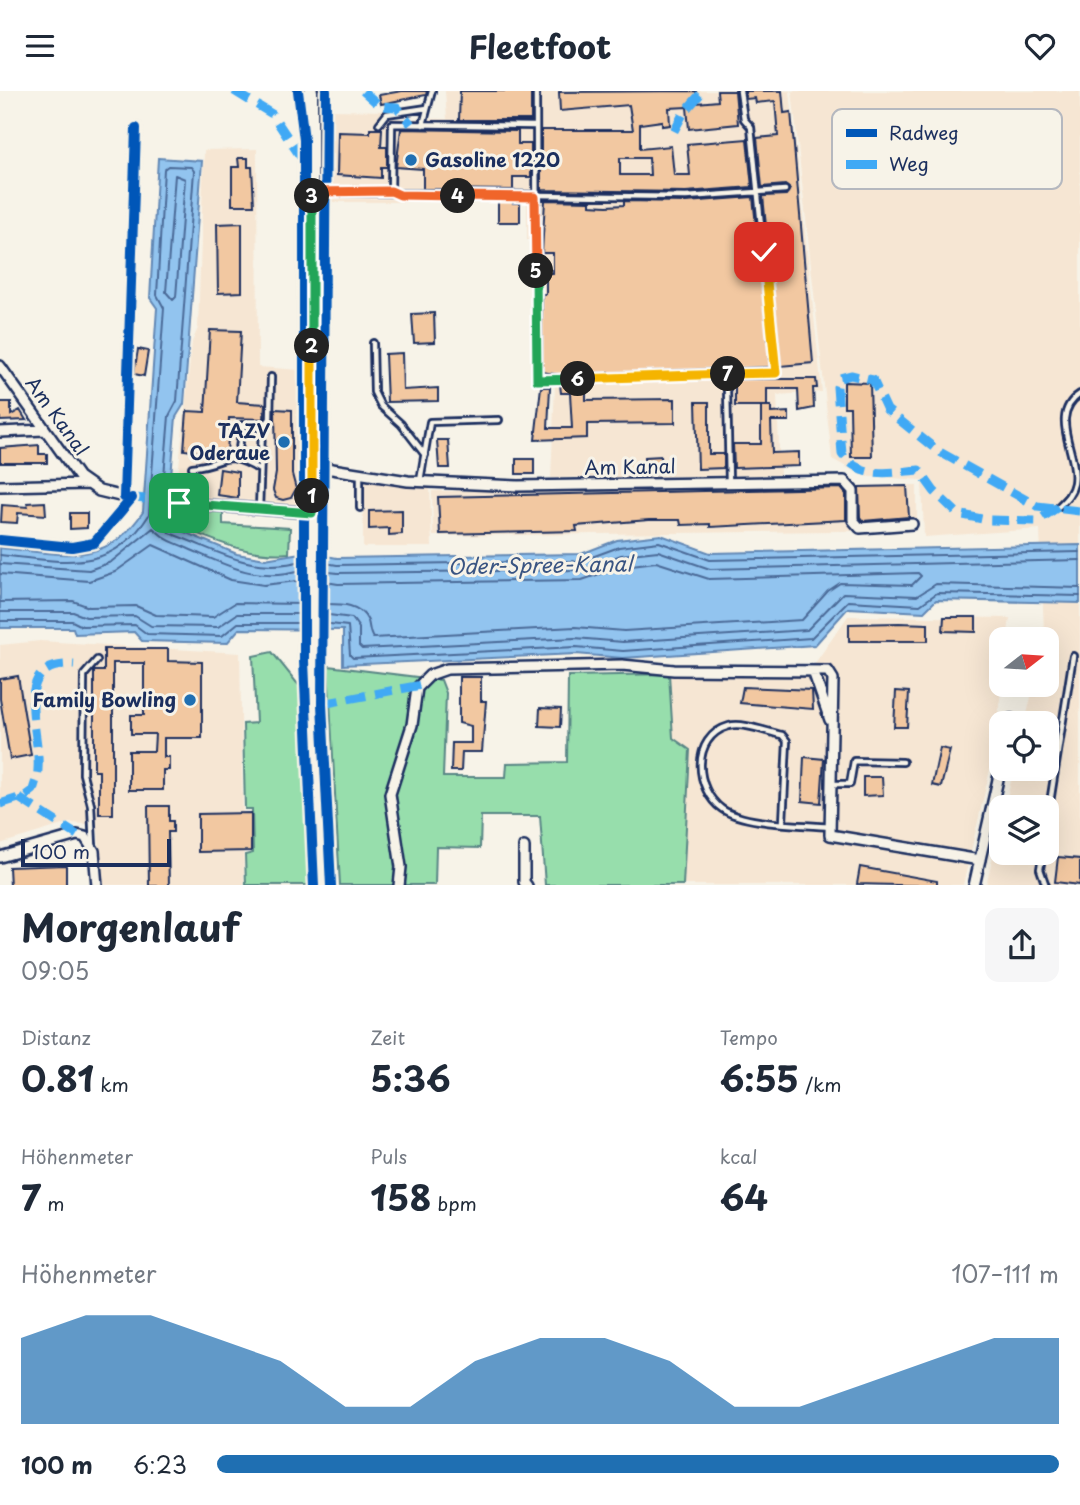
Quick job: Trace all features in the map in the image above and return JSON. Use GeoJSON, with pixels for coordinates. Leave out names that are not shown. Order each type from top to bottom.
{"type":"FeatureCollection","features":[{"type":"Feature","properties":{"kind":"street"},"geometry":{"type":"LineString","coordinates":[[311,91],[313,733],[321,885]]}},
{"type":"Feature","properties":{"kind":"street","name":"Am Kanal"},"geometry":{"type":"LineString","coordinates":[[0,366],[79,477],[99,491],[124,496]]}},
{"type":"Feature","properties":{"kind":"street"},"geometry":{"type":"LineString","coordinates":[[0,432],[44,430]]}},
{"type":"Feature","properties":{"kind":"street","name":"Am Kanal"},"geometry":{"type":"LineString","coordinates":[[313,466],[420,482],[518,486],[844,481],[853,491],[853,520],[860,528],[912,524]]}},
{"type":"Feature","properties":{"kind":"street","name":"Am Kanal"},"geometry":{"type":"LineString","coordinates":[[0,486],[88,484]]}},
{"type":"Feature","properties":{"kind":"street"},"geometry":{"type":"LineString","coordinates":[[179,503],[312,513]]}},
{"type":"Feature","properties":{"kind":"street"},"geometry":{"type":"LineString","coordinates":[[399,885],[401,867],[390,793],[412,725],[417,688],[430,675],[447,669],[622,665],[674,670],[828,671],[834,679],[830,835],[980,860]]}},
{"type":"Feature","properties":{"kind":"street"},"geometry":{"type":"LineString","coordinates":[[813,671],[832,725]]}},
{"type":"Feature","properties":{"kind":"street"},"geometry":{"type":"LineString","coordinates":[[974,885],[998,781]]}},
{"type":"Feature","properties":{"kind":"street"},"geometry":{"type":"LineString","coordinates":[[0,857],[77,835],[85,837],[94,851],[97,885]]}},
{"type":"Feature","properties":{"kind":"street"},"geometry":{"type":"LineString","coordinates":[[524,847],[524,882],[527,885]]}},
{"type":"Feature","properties":{"kind":"lane"},"geometry":{"type":"LineString","coordinates":[[423,125],[432,91]]}},
{"type":"Feature","properties":{"kind":"lane"},"geometry":{"type":"LineString","coordinates":[[536,91],[534,126],[537,380],[776,373],[751,127],[744,119],[740,91]]}},
{"type":"Feature","properties":{"kind":"lane"},"geometry":{"type":"LineString","coordinates":[[379,124],[387,114],[427,108]]}},
{"type":"Feature","properties":{"kind":"lane"},"geometry":{"type":"LineString","coordinates":[[391,191],[392,124],[534,126]]}},
{"type":"Feature","properties":{"kind":"lane"},"geometry":{"type":"LineString","coordinates":[[312,192],[686,197],[785,190]]}},
{"type":"Feature","properties":{"kind":"lane"},"geometry":{"type":"LineString","coordinates":[[373,343],[374,393],[425,455]]}},
{"type":"Feature","properties":{"kind":"lane"},"geometry":{"type":"LineString","coordinates":[[259,509],[262,428],[270,419],[271,377]]}},
{"type":"Feature","properties":{"kind":"lane"},"geometry":{"type":"LineString","coordinates":[[727,389],[729,483]]}},
{"type":"Feature","properties":{"kind":"lane"},"geometry":{"type":"LineString","coordinates":[[1058,507],[1070,494],[1074,482],[1064,414],[1070,400],[1080,394]]}},
{"type":"Feature","properties":{"kind":"lane"},"geometry":{"type":"LineString","coordinates":[[420,482],[430,422],[499,420]]}},
{"type":"Feature","properties":{"kind":"lane"},"geometry":{"type":"LineString","coordinates":[[238,457],[242,425],[262,428]]}},
{"type":"Feature","properties":{"kind":"lane"},"geometry":{"type":"LineString","coordinates":[[192,467],[213,465],[224,457],[238,457],[260,470]]}},
{"type":"Feature","properties":{"kind":"lane"},"geometry":{"type":"LineString","coordinates":[[360,473],[360,508]]}},
{"type":"Feature","properties":{"kind":"lane"},"geometry":{"type":"LineString","coordinates":[[1051,795],[1073,656]]}},
{"type":"Feature","properties":{"kind":"lane"},"geometry":{"type":"LineString","coordinates":[[94,851],[91,805],[83,774],[84,675],[97,660]]}},
{"type":"Feature","properties":{"kind":"lane"},"geometry":{"type":"LineString","coordinates":[[783,822],[789,750],[787,741],[782,735],[732,725],[720,730],[705,744],[701,783],[710,798],[724,811],[746,818],[783,822],[830,827]]}},
{"type":"Feature","properties":{"kind":"lane"},"geometry":{"type":"LineString","coordinates":[[831,784],[850,784],[854,761],[902,762]]}},
{"type":"Feature","properties":{"kind":"lane"},"geometry":{"type":"LineString","coordinates":[[1041,865],[1046,885]]}},
{"type":"Feature","properties":{"kind":"shaded area"},"geometry":{"type":"Polygon","coordinates":[[[445,91],[790,91],[822,392],[777,395],[780,475],[551,478],[555,384],[533,384],[533,241],[527,240],[527,202],[327,202],[328,110],[391,111],[392,118],[447,119],[445,91]]]}},
{"type":"Feature","properties":{"kind":"shaded area"},"geometry":{"type":"Polygon","coordinates":[[[792,91],[1080,91],[1080,885],[986,885],[991,865],[1059,865],[1059,795],[1008,795],[1011,781],[1059,781],[1059,711],[1028,711],[1031,697],[1059,697],[1059,627],[1044,627],[1040,529],[924,537],[922,480],[863,476],[832,459],[792,91]]]}},
{"type":"Feature","properties":{"kind":"shaded area"},"geometry":{"type":"Polygon","coordinates":[[[257,149],[258,367],[301,370],[300,505],[176,495],[192,342],[198,328],[204,150],[257,149]]]}},
{"type":"Feature","properties":{"kind":"shaded area"},"geometry":{"type":"Polygon","coordinates":[[[363,479],[430,487],[432,547],[363,547],[363,479]]]}},
{"type":"Feature","properties":{"kind":"shaded area"},"geometry":{"type":"Polygon","coordinates":[[[917,485],[917,530],[433,536],[432,491],[917,485]]]}},
{"type":"Feature","properties":{"kind":"shaded area"},"geometry":{"type":"Polygon","coordinates":[[[848,616],[1010,618],[1009,627],[989,627],[989,697],[1000,697],[998,711],[989,711],[989,774],[963,885],[683,885],[690,750],[673,738],[669,674],[806,676],[848,616]]]}},
{"type":"Feature","properties":{"kind":"shaded area"},"geometry":{"type":"Polygon","coordinates":[[[40,641],[240,653],[244,885],[103,885],[98,829],[87,824],[69,823],[0,844],[0,645],[40,641]]]}},
{"type":"Feature","properties":{"kind":"green space"},"geometry":{"type":"Polygon","coordinates":[[[171,508],[223,511],[223,524],[290,528],[289,553],[244,550],[216,541],[174,524],[171,508]]]}},
{"type":"Feature","properties":{"kind":"green space"},"geometry":{"type":"Polygon","coordinates":[[[272,652],[301,688],[308,885],[246,885],[245,855],[253,853],[252,809],[245,809],[243,724],[256,723],[253,656],[272,652]]]}},
{"type":"Feature","properties":{"kind":"green space"},"geometry":{"type":"Polygon","coordinates":[[[328,666],[441,680],[446,693],[443,777],[506,777],[507,763],[567,762],[568,676],[669,674],[673,738],[690,750],[683,885],[545,885],[540,816],[481,816],[480,848],[436,847],[435,885],[340,885],[328,666]]]}},
{"type":"Feature","properties":{"kind":"water","name":"Oder-Spree-Kanal"},"geometry":{"type":"Polygon","coordinates":[[[158,158],[202,161],[184,404],[176,417],[168,513],[172,527],[237,554],[265,559],[306,552],[337,558],[581,554],[617,540],[661,535],[710,553],[1080,545],[1080,603],[936,600],[924,612],[848,608],[815,645],[623,658],[576,654],[343,665],[343,630],[239,629],[227,643],[142,641],[134,632],[75,634],[73,628],[0,628],[0,548],[61,554],[96,550],[113,543],[143,512],[157,308],[150,298],[158,158]]]}},
{"type":"Feature","properties":{"kind":"pier"},"geometry":{"type":"Polygon","coordinates":[[[300,550],[324,552],[324,634],[300,633],[300,550]]]}},
{"type":"Feature","properties":{"kind":"building"},"geometry":{"type":"Polygon","coordinates":[[[427,91],[426,95],[381,104],[379,95],[427,91]]]}},
{"type":"Feature","properties":{"kind":"building"},"geometry":{"type":"Polygon","coordinates":[[[460,91],[531,91],[531,120],[459,120],[460,91]]]}},
{"type":"Feature","properties":{"kind":"building"},"geometry":{"type":"Polygon","coordinates":[[[696,91],[697,103],[718,101],[717,91],[735,91],[738,124],[689,129],[687,107],[669,108],[670,125],[662,126],[662,121],[640,124],[640,149],[671,146],[674,175],[690,175],[687,144],[747,139],[752,187],[686,192],[541,190],[541,130],[633,130],[629,105],[560,111],[559,92],[696,91]],[[620,158],[620,175],[650,175],[649,158],[620,158]]]}},
{"type":"Feature","properties":{"kind":"building"},"geometry":{"type":"Polygon","coordinates":[[[745,91],[782,91],[784,113],[791,112],[813,363],[780,366],[763,196],[786,195],[790,189],[785,185],[762,187],[757,138],[778,136],[775,101],[756,103],[755,98],[746,99],[745,91]]]}},
{"type":"Feature","properties":{"kind":"building"},"geometry":{"type":"Polygon","coordinates":[[[370,129],[382,129],[381,147],[387,147],[387,167],[381,167],[381,178],[337,175],[338,132],[370,133],[370,129]]]}},
{"type":"Feature","properties":{"kind":"building"},"geometry":{"type":"Polygon","coordinates":[[[401,129],[518,131],[518,144],[531,144],[531,177],[513,177],[513,190],[423,189],[423,169],[396,167],[401,129]]]}},
{"type":"Feature","properties":{"kind":"building"},"geometry":{"type":"Polygon","coordinates":[[[238,158],[248,158],[248,167],[252,167],[254,205],[232,205],[232,167],[239,167],[238,158]]]}},
{"type":"Feature","properties":{"kind":"building"},"geometry":{"type":"Polygon","coordinates":[[[753,197],[771,367],[560,375],[542,372],[542,294],[546,294],[546,273],[553,273],[553,253],[542,253],[545,200],[590,201],[590,205],[607,206],[624,205],[624,201],[686,202],[753,197]]]}},
{"type":"Feature","properties":{"kind":"building"},"geometry":{"type":"Polygon","coordinates":[[[498,199],[513,199],[513,203],[520,203],[520,222],[498,222],[498,199]]]}},
{"type":"Feature","properties":{"kind":"building"},"geometry":{"type":"Polygon","coordinates":[[[242,223],[242,292],[218,293],[217,224],[242,223]]]}},
{"type":"Feature","properties":{"kind":"building"},"geometry":{"type":"Polygon","coordinates":[[[434,313],[435,342],[414,343],[412,314],[434,313]]]}},
{"type":"Feature","properties":{"kind":"building"},"geometry":{"type":"Polygon","coordinates":[[[210,330],[241,331],[237,402],[265,404],[264,419],[229,418],[227,454],[222,455],[184,450],[187,411],[205,412],[210,330]]]}},
{"type":"Feature","properties":{"kind":"building"},"geometry":{"type":"Polygon","coordinates":[[[138,349],[148,351],[144,376],[134,374],[138,349]]]}},
{"type":"Feature","properties":{"kind":"building"},"geometry":{"type":"Polygon","coordinates":[[[402,353],[403,390],[438,388],[438,401],[387,402],[385,354],[402,353]]]}},
{"type":"Feature","properties":{"kind":"building"},"geometry":{"type":"Polygon","coordinates":[[[735,379],[816,379],[817,388],[813,388],[814,408],[799,411],[798,389],[767,389],[767,406],[735,406],[735,379]]]}},
{"type":"Feature","properties":{"kind":"building"},"geometry":{"type":"Polygon","coordinates":[[[844,382],[870,383],[872,457],[851,457],[850,407],[844,407],[844,382]]]}},
{"type":"Feature","properties":{"kind":"building"},"geometry":{"type":"Polygon","coordinates":[[[586,383],[586,400],[675,399],[675,423],[587,424],[587,438],[535,440],[541,387],[550,387],[548,428],[572,428],[570,393],[561,393],[560,384],[586,383]]]}},
{"type":"Feature","properties":{"kind":"building"},"geometry":{"type":"Polygon","coordinates":[[[0,402],[11,402],[11,415],[20,410],[26,420],[0,421],[0,402]]]}},
{"type":"Feature","properties":{"kind":"building"},"geometry":{"type":"Polygon","coordinates":[[[696,402],[709,402],[709,454],[724,454],[724,468],[698,469],[696,402]]]}},
{"type":"Feature","properties":{"kind":"building"},"geometry":{"type":"Polygon","coordinates":[[[761,406],[771,406],[771,413],[789,412],[789,421],[771,421],[772,453],[799,452],[799,466],[734,468],[733,444],[761,444],[761,406]]]}},
{"type":"Feature","properties":{"kind":"building","name":"TAZV Oderaue"},"geometry":{"type":"Polygon","coordinates":[[[275,409],[292,410],[292,474],[296,489],[291,498],[283,500],[276,498],[273,490],[276,473],[275,409]]]}},
{"type":"Feature","properties":{"kind":"building"},"geometry":{"type":"Polygon","coordinates":[[[437,440],[448,440],[450,468],[439,468],[437,440]]]}},
{"type":"Feature","properties":{"kind":"building"},"geometry":{"type":"Polygon","coordinates":[[[39,445],[39,454],[47,454],[47,463],[0,463],[0,448],[39,445]]]}},
{"type":"Feature","properties":{"kind":"building"},"geometry":{"type":"Polygon","coordinates":[[[661,456],[662,473],[646,474],[645,457],[661,456]]]}},
{"type":"Feature","properties":{"kind":"building"},"geometry":{"type":"Polygon","coordinates":[[[516,459],[534,459],[534,474],[516,474],[516,459]]]}},
{"type":"Feature","properties":{"kind":"building"},"geometry":{"type":"Polygon","coordinates":[[[220,469],[238,472],[238,498],[217,495],[220,469]]]}},
{"type":"Feature","properties":{"kind":"building"},"geometry":{"type":"Polygon","coordinates":[[[907,486],[909,517],[863,521],[860,517],[859,487],[907,486]]]}},
{"type":"Feature","properties":{"kind":"building"},"geometry":{"type":"Polygon","coordinates":[[[841,488],[846,494],[846,520],[710,527],[710,524],[681,525],[680,520],[649,520],[576,526],[577,531],[440,534],[438,497],[841,488]]]}},
{"type":"Feature","properties":{"kind":"building"},"geometry":{"type":"Polygon","coordinates":[[[45,502],[46,515],[18,513],[17,523],[1,522],[2,505],[28,507],[27,503],[45,502]]]}},
{"type":"Feature","properties":{"kind":"building"},"geometry":{"type":"Polygon","coordinates":[[[402,510],[402,534],[389,535],[389,528],[369,529],[369,511],[402,510]]]}},
{"type":"Feature","properties":{"kind":"building"},"geometry":{"type":"Polygon","coordinates":[[[70,513],[87,513],[87,528],[70,529],[70,513]]]}},
{"type":"Feature","properties":{"kind":"building"},"geometry":{"type":"Polygon","coordinates":[[[944,617],[976,617],[976,632],[943,631],[944,617]]]}},
{"type":"Feature","properties":{"kind":"building"},"geometry":{"type":"Polygon","coordinates":[[[849,624],[928,624],[928,641],[849,641],[849,624]]]}},
{"type":"Feature","properties":{"kind":"building"},"geometry":{"type":"Polygon","coordinates":[[[104,649],[168,649],[168,661],[202,662],[202,738],[164,738],[164,757],[169,757],[169,770],[163,770],[163,790],[129,790],[129,751],[154,751],[155,734],[131,734],[131,715],[144,715],[144,663],[113,663],[113,814],[99,814],[99,771],[94,771],[94,671],[104,671],[104,649]]]}},
{"type":"Feature","properties":{"kind":"building"},"geometry":{"type":"Polygon","coordinates":[[[18,676],[31,755],[10,759],[0,699],[0,679],[18,676]]]}},
{"type":"Feature","properties":{"kind":"building"},"geometry":{"type":"Polygon","coordinates":[[[459,677],[481,677],[481,701],[486,701],[482,752],[462,752],[461,771],[451,771],[452,743],[471,743],[471,726],[459,723],[459,677]]]}},
{"type":"Feature","properties":{"kind":"building"},"geometry":{"type":"Polygon","coordinates":[[[743,687],[812,690],[813,709],[740,703],[743,687]]]}},
{"type":"Feature","properties":{"kind":"building"},"geometry":{"type":"Polygon","coordinates":[[[896,691],[909,692],[907,727],[894,727],[896,691]]]}},
{"type":"Feature","properties":{"kind":"building"},"geometry":{"type":"Polygon","coordinates":[[[540,708],[561,709],[560,727],[539,726],[540,708]]]}},
{"type":"Feature","properties":{"kind":"building"},"geometry":{"type":"Polygon","coordinates":[[[940,748],[950,750],[941,787],[932,785],[940,748]]]}},
{"type":"Feature","properties":{"kind":"building"},"geometry":{"type":"Polygon","coordinates":[[[804,757],[824,759],[821,803],[802,801],[804,757]]]}},
{"type":"Feature","properties":{"kind":"building"},"geometry":{"type":"Polygon","coordinates":[[[863,777],[882,777],[883,795],[863,796],[863,777]]]}},
{"type":"Feature","properties":{"kind":"building"},"geometry":{"type":"Polygon","coordinates":[[[148,806],[169,806],[169,821],[173,821],[173,832],[168,832],[169,885],[149,885],[148,806]]]}},
{"type":"Feature","properties":{"kind":"building"},"geometry":{"type":"Polygon","coordinates":[[[251,813],[251,851],[198,852],[198,814],[251,813]]]}},
{"type":"Feature","properties":{"kind":"building"},"geometry":{"type":"Polygon","coordinates":[[[1059,857],[1080,859],[1080,885],[1055,882],[1059,857]]]}},
{"type":"Feature","properties":{"kind":"building"},"geometry":{"type":"Polygon","coordinates":[[[66,865],[66,885],[10,885],[9,867],[66,865]]]}},
{"type":"Feature","properties":{"kind":"building"},"geometry":{"type":"Polygon","coordinates":[[[860,867],[937,881],[937,885],[857,884],[860,867]]]}},
{"type":"Feature","properties":{"kind":"marked path"},"geometry":{"type":"LineString","coordinates":[[234,91],[272,114],[302,159]]}},
{"type":"Feature","properties":{"kind":"marked path"},"geometry":{"type":"LineString","coordinates":[[363,91],[380,106],[397,107],[411,124]]}},
{"type":"Feature","properties":{"kind":"marked path"},"geometry":{"type":"LineString","coordinates":[[674,131],[683,114],[703,91]]}},
{"type":"Feature","properties":{"kind":"marked path"},"geometry":{"type":"LineString","coordinates":[[1058,507],[1037,521],[987,520],[958,514],[934,491],[919,470],[888,473],[858,468],[842,454],[837,387],[840,378],[851,375],[873,380],[887,410],[938,451],[1037,506],[1080,511]]}},
{"type":"Feature","properties":{"kind":"marked path"},"geometry":{"type":"LineString","coordinates":[[127,497],[179,503]]}},
{"type":"Feature","properties":{"kind":"marked path"},"geometry":{"type":"LineString","coordinates":[[0,804],[25,796],[33,790],[38,772],[33,701],[35,686],[41,674],[54,667],[74,665]]}},
{"type":"Feature","properties":{"kind":"marked path"},"geometry":{"type":"LineString","coordinates":[[322,704],[421,685]]}},
{"type":"Feature","properties":{"kind":"marked path"},"geometry":{"type":"LineString","coordinates":[[19,798],[77,835]]}},
{"type":"Feature","properties":{"kind":"cycle path"},"geometry":{"type":"LineString","coordinates":[[298,91],[304,140],[304,661],[314,885]]}},
{"type":"Feature","properties":{"kind":"cycle path"},"geometry":{"type":"LineString","coordinates":[[326,91],[322,704],[331,885]]}},
{"type":"Feature","properties":{"kind":"cycle path"},"geometry":{"type":"LineString","coordinates":[[124,497],[136,128]]}},
{"type":"Feature","properties":{"kind":"cycle path"},"geometry":{"type":"LineString","coordinates":[[0,540],[72,547],[94,543],[132,498]]}},
{"type":"Feature","properties":{"kind":"place","name":"Gasoline 1220"},"geometry":{"type":"Point","coordinates":[411,160]}},
{"type":"Feature","properties":{"kind":"place","name":"TAZV Oderaue"},"geometry":{"type":"Point","coordinates":[284,442]}},
{"type":"Feature","properties":{"kind":"place","name":"Family Bowling"},"geometry":{"type":"Point","coordinates":[190,700]}},
{"type":"Feature","properties":{"kind":"route"},"geometry":{"type":"LineString","coordinates":[[179,503],[312,513],[312,192],[391,191],[400,195],[535,197],[537,380],[776,373],[764,252]]}}]}
